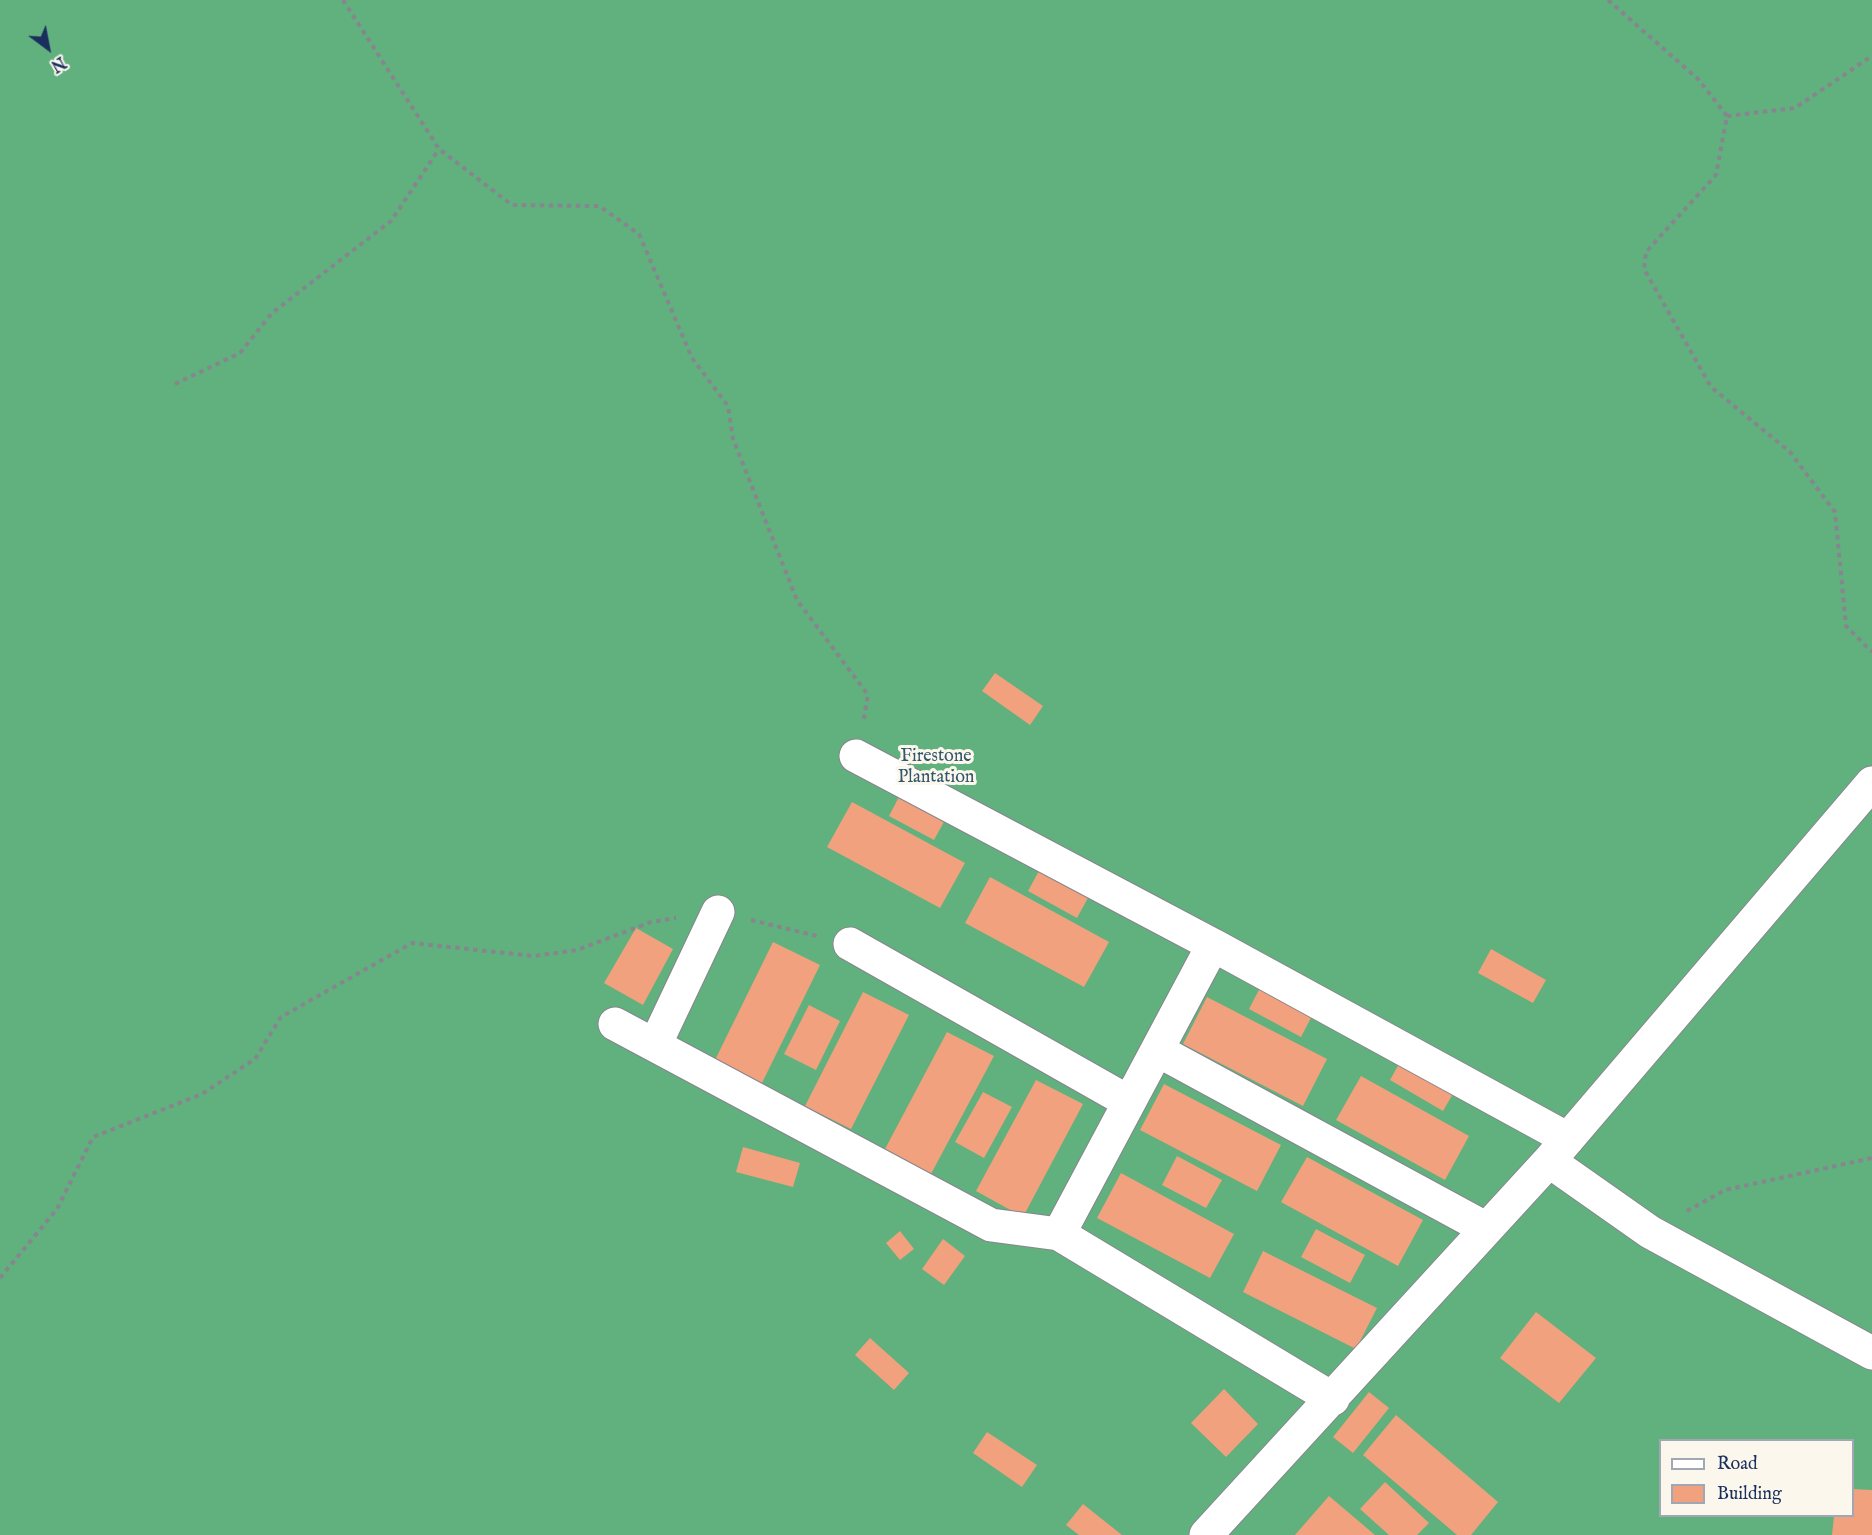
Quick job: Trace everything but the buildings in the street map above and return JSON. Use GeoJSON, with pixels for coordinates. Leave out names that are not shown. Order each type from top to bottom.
{"type":"FeatureCollection","features":[{"type":"Feature","properties":{"kind":"street"},"geometry":{"type":"LineString","coordinates":[[856,756],[1213,945],[1558,1150],[1650,1232],[1872,1353]]}},
{"type":"Feature","properties":{"kind":"street"},"geometry":{"type":"LineString","coordinates":[[1206,1535],[1333,1399],[1558,1150],[1872,783]]}},
{"type":"Feature","properties":{"kind":"street"},"geometry":{"type":"LineString","coordinates":[[655,1045],[718,912]]}},
{"type":"Feature","properties":{"kind":"street"},"geometry":{"type":"LineString","coordinates":[[850,944],[1130,1102]]}},
{"type":"Feature","properties":{"kind":"street"},"geometry":{"type":"LineString","coordinates":[[1059,1234],[1213,945]]}},
{"type":"Feature","properties":{"kind":"street"},"geometry":{"type":"LineString","coordinates":[[615,1024],[991,1225],[1059,1234],[1333,1399]]}},
{"type":"Feature","properties":{"kind":"street"},"geometry":{"type":"LineString","coordinates":[[1157,1050],[1487,1229]]}},
{"type":"Feature","properties":{"kind":"path"},"geometry":{"type":"LineString","coordinates":[[343,0],[439,149],[512,205],[599,206],[639,234],[692,358],[728,406],[733,439],[797,600],[868,695],[856,756]]}},
{"type":"Feature","properties":{"kind":"path"},"geometry":{"type":"LineString","coordinates":[[1608,0],[1698,79],[1726,116],[1716,175],[1646,252],[1644,269],[1711,387],[1790,452],[1835,512],[1846,626],[1872,652]]}},
{"type":"Feature","properties":{"kind":"path"},"geometry":{"type":"LineString","coordinates":[[1726,116],[1796,108],[1872,56]]}},
{"type":"Feature","properties":{"kind":"path"},"geometry":{"type":"LineString","coordinates":[[176,384],[240,353],[272,313],[391,221],[439,149]]}},
{"type":"Feature","properties":{"kind":"path"},"geometry":{"type":"LineString","coordinates":[[0,1278],[57,1209],[93,1137],[202,1094],[255,1059],[281,1017],[412,943],[534,956],[577,950],[651,922],[718,912],[850,944]]}},
{"type":"Feature","properties":{"kind":"path"},"geometry":{"type":"LineString","coordinates":[[1650,1232],[1725,1190],[1872,1158]]}},
{"type":"Feature","properties":{"kind":"green space","name":"Firestone Plantation"},"geometry":{"type":"Polygon","coordinates":[[[0,0],[1872,0],[1872,1535],[0,1535],[0,0]]]}}]}
